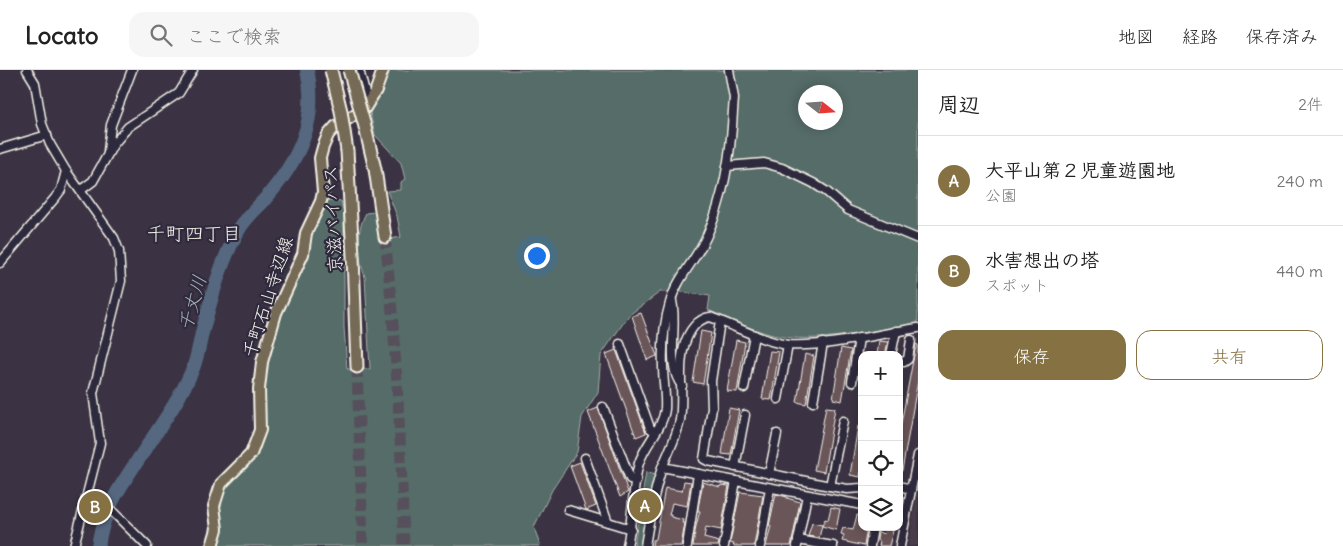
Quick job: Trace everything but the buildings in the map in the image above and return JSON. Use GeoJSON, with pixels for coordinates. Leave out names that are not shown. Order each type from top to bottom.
{"type":"FeatureCollection","features":[{"type":"Feature","properties":{"kind":"highway","name":"京滋バイパス"},"geometry":{"type":"LineString","coordinates":[[331,70],[341,111],[347,151],[357,366]]}},
{"type":"Feature","properties":{"kind":"highway"},"geometry":{"type":"LineString","coordinates":[[349,70],[375,169],[385,237]]}},
{"type":"Feature","properties":{"kind":"main road","name":"千町石山寺辺線"},"geometry":{"type":"LineString","coordinates":[[212,546],[217,529],[214,506],[221,484],[251,454],[260,430],[259,389],[262,362],[276,313],[303,254],[306,233],[321,201],[323,192],[320,158],[323,147],[328,135],[335,127],[365,108],[376,90],[383,70]]}},
{"type":"Feature","properties":{"kind":"street"},"geometry":{"type":"LineString","coordinates":[[27,70],[35,84],[42,124],[50,144],[66,171],[114,238],[119,251],[120,281],[93,393],[100,443],[74,546]]}},
{"type":"Feature","properties":{"kind":"street"},"geometry":{"type":"LineString","coordinates":[[108,154],[111,125],[132,70]]}},
{"type":"Feature","properties":{"kind":"street"},"geometry":{"type":"LineString","coordinates":[[81,190],[93,181],[113,145],[128,127],[179,93],[192,70]]}},
{"type":"Feature","properties":{"kind":"street"},"geometry":{"type":"LineString","coordinates":[[359,70],[365,93],[370,100]]}},
{"type":"Feature","properties":{"kind":"street"},"geometry":{"type":"LineString","coordinates":[[627,546],[631,529],[636,482],[643,452],[663,418],[665,408],[664,343],[666,319],[671,300],[679,280],[691,265],[708,234],[724,188],[734,104],[728,70]]}},
{"type":"Feature","properties":{"kind":"street"},"geometry":{"type":"LineString","coordinates":[[0,149],[46,135]]}},
{"type":"Feature","properties":{"kind":"street"},"geometry":{"type":"LineString","coordinates":[[727,166],[758,163],[771,164],[782,168],[813,183],[848,210],[918,239]]}},
{"type":"Feature","properties":{"kind":"street"},"geometry":{"type":"LineString","coordinates":[[0,263],[55,198],[60,190],[66,171]]}},
{"type":"Feature","properties":{"kind":"street"},"geometry":{"type":"LineString","coordinates":[[671,300],[675,317],[673,353],[675,369],[677,380],[682,386]]}},
{"type":"Feature","properties":{"kind":"street"},"geometry":{"type":"LineString","coordinates":[[645,546],[654,496],[662,467],[680,422],[684,344],[689,333],[703,318],[710,317],[754,335],[788,345],[823,343],[918,328]]}},
{"type":"Feature","properties":{"kind":"street"},"geometry":{"type":"LineString","coordinates":[[720,321],[711,381],[712,408],[704,459],[830,486],[858,488]]}},
{"type":"Feature","properties":{"kind":"street"},"geometry":{"type":"LineString","coordinates":[[892,351],[896,331]]}},
{"type":"Feature","properties":{"kind":"street"},"geometry":{"type":"LineString","coordinates":[[744,388],[754,335]]}},
{"type":"Feature","properties":{"kind":"street"},"geometry":{"type":"LineString","coordinates":[[852,382],[860,338]]}},
{"type":"Feature","properties":{"kind":"street"},"geometry":{"type":"LineString","coordinates":[[903,362],[908,359],[911,340]]}},
{"type":"Feature","properties":{"kind":"street"},"geometry":{"type":"LineString","coordinates":[[812,402],[823,343]]}},
{"type":"Feature","properties":{"kind":"street"},"geometry":{"type":"LineString","coordinates":[[620,344],[650,428],[655,432]]}},
{"type":"Feature","properties":{"kind":"street"},"geometry":{"type":"LineString","coordinates":[[778,399],[788,345]]}},
{"type":"Feature","properties":{"kind":"street"},"geometry":{"type":"LineString","coordinates":[[603,407],[630,479],[636,482]]}},
{"type":"Feature","properties":{"kind":"street"},"geometry":{"type":"LineString","coordinates":[[735,467],[746,415]]}},
{"type":"Feature","properties":{"kind":"street"},"geometry":{"type":"LineString","coordinates":[[830,486],[843,421]]}},
{"type":"Feature","properties":{"kind":"street"},"geometry":{"type":"LineString","coordinates":[[769,474],[777,434]]}},
{"type":"Feature","properties":{"kind":"street"},"geometry":{"type":"LineString","coordinates":[[903,510],[911,489],[918,455]]}},
{"type":"Feature","properties":{"kind":"street"},"geometry":{"type":"LineString","coordinates":[[585,458],[608,522]]}},
{"type":"Feature","properties":{"kind":"street"},"geometry":{"type":"LineString","coordinates":[[662,467],[858,504]]}},
{"type":"Feature","properties":{"kind":"street"},"geometry":{"type":"LineString","coordinates":[[687,546],[698,474]]}},
{"type":"Feature","properties":{"kind":"street"},"geometry":{"type":"LineString","coordinates":[[724,546],[736,481]]}},
{"type":"Feature","properties":{"kind":"street"},"geometry":{"type":"LineString","coordinates":[[903,487],[911,489]]}},
{"type":"Feature","properties":{"kind":"street"},"geometry":{"type":"LineString","coordinates":[[760,546],[770,488]]}},
{"type":"Feature","properties":{"kind":"street"},"geometry":{"type":"LineString","coordinates":[[88,492],[102,501],[146,546]]}},
{"type":"Feature","properties":{"kind":"street"},"geometry":{"type":"LineString","coordinates":[[806,495],[798,543],[833,546]]}},
{"type":"Feature","properties":{"kind":"street"},"geometry":{"type":"LineString","coordinates":[[568,510],[631,529]]}},
{"type":"Feature","properties":{"kind":"street"},"geometry":{"type":"LineString","coordinates":[[870,546],[872,531]]}},
{"type":"Feature","properties":{"kind":"street"},"geometry":{"type":"LineString","coordinates":[[900,546],[901,531]]}},
{"type":"Feature","properties":{"kind":"shaded area"},"geometry":{"type":"Polygon","coordinates":[[[918,491],[918,546],[908,546],[918,491]]]}},
{"type":"Feature","properties":{"kind":"green space"},"geometry":{"type":"Polygon","coordinates":[[[389,70],[918,70],[918,323],[865,333],[790,338],[756,330],[708,310],[710,296],[681,292],[660,292],[629,315],[601,355],[598,392],[582,417],[577,452],[552,490],[534,527],[540,546],[214,546],[217,504],[224,489],[256,455],[269,358],[285,301],[308,238],[324,204],[329,200],[341,201],[344,212],[344,327],[347,369],[370,369],[365,277],[359,245],[360,229],[366,213],[374,212],[378,224],[379,241],[401,237],[397,216],[387,191],[401,190],[401,182],[405,179],[401,163],[375,135],[369,109],[380,94],[389,70]]]}},
{"type":"Feature","properties":{"kind":"green space"},"geometry":{"type":"Polygon","coordinates":[[[646,472],[655,475],[642,546],[634,546],[646,472]]]}},
{"type":"Feature","properties":{"kind":"waterway","name":"千丈川"},"geometry":{"type":"LineString","coordinates":[[98,546],[105,518],[116,494],[170,412],[193,368],[221,269],[231,245],[240,228],[288,170],[296,155],[308,123],[310,89],[307,70]]}},
{"type":"Feature","properties":{"kind":"tunnel"},"geometry":{"type":"LineString","coordinates":[[385,237],[398,392],[404,546]]}},
{"type":"Feature","properties":{"kind":"tunnel"},"geometry":{"type":"LineString","coordinates":[[357,367],[363,546]]}},
{"type":"Feature","properties":{"kind":"place","name":"大平山第２児童遊園地"},"geometry":{"type":"Point","coordinates":[645,506]}},
{"type":"Feature","properties":{"kind":"place","name":"水害想出の塔"},"geometry":{"type":"Point","coordinates":[95,507]}},
{"type":"Feature","properties":{"kind":"district","name":"千町四丁目"},"geometry":{"type":"Point","coordinates":[194,233]}}]}
